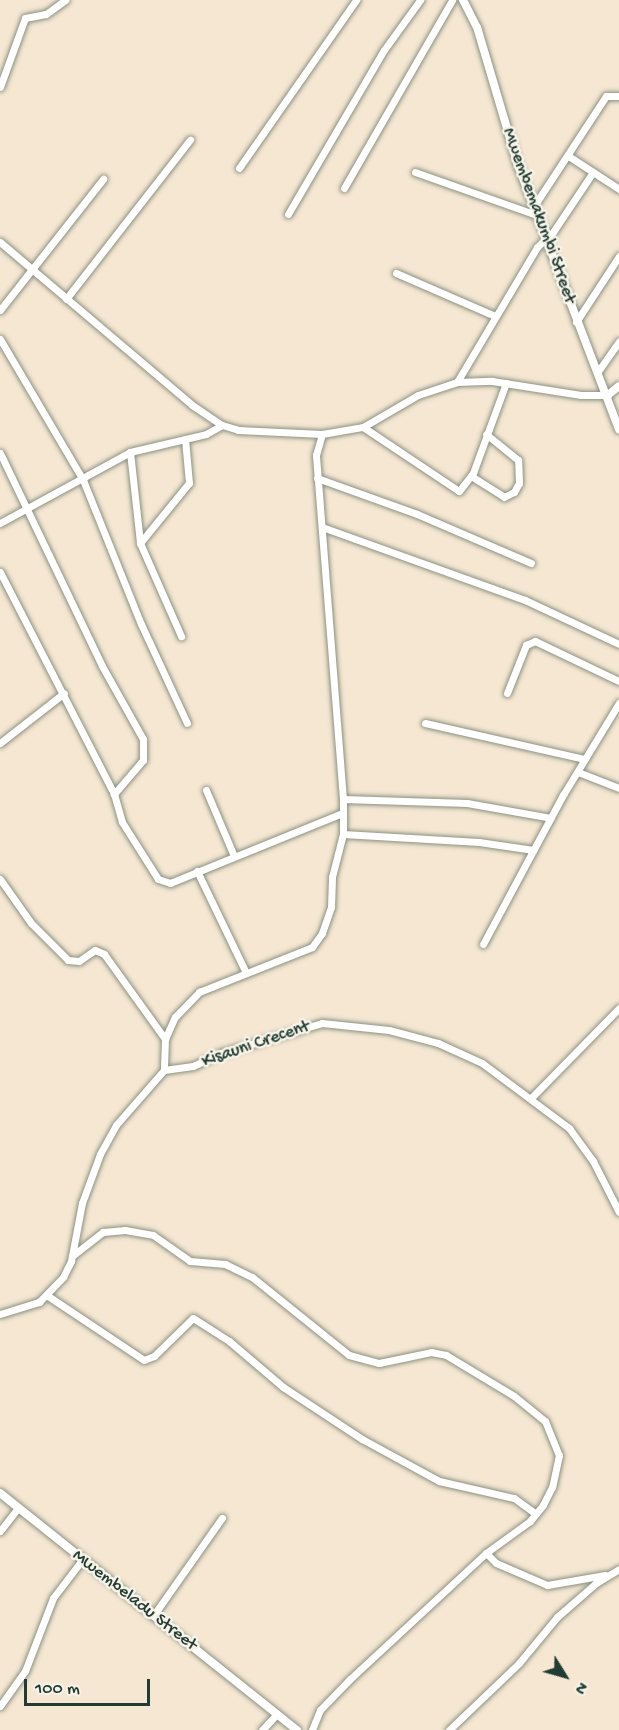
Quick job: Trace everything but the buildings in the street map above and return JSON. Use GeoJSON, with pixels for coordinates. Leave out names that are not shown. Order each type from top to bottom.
{"type":"FeatureCollection","features":[{"type":"Feature","properties":{"kind":"street"},"geometry":{"type":"LineString","coordinates":[[0,87],[25,18],[46,14],[65,0]]}},
{"type":"Feature","properties":{"kind":"street"},"geometry":{"type":"LineString","coordinates":[[239,168],[356,0]]}},
{"type":"Feature","properties":{"kind":"street"},"geometry":{"type":"LineString","coordinates":[[288,214],[384,50],[420,0]]}},
{"type":"Feature","properties":{"kind":"street"},"geometry":{"type":"LineString","coordinates":[[344,188],[452,0]]}},
{"type":"Feature","properties":{"kind":"street","name":"Mwembemakumbi Street"},"geometry":{"type":"LineString","coordinates":[[463,0],[477,27],[534,206],[576,322],[599,370],[619,429]]}},
{"type":"Feature","properties":{"kind":"street"},"geometry":{"type":"LineString","coordinates":[[534,206],[570,157],[606,96],[619,96]]}},
{"type":"Feature","properties":{"kind":"street"},"geometry":{"type":"LineString","coordinates":[[66,299],[190,140]]}},
{"type":"Feature","properties":{"kind":"street"},"geometry":{"type":"LineString","coordinates":[[570,157],[619,189]]}},
{"type":"Feature","properties":{"kind":"street"},"geometry":{"type":"LineString","coordinates":[[415,172],[539,216]]}},
{"type":"Feature","properties":{"kind":"street"},"geometry":{"type":"LineString","coordinates":[[457,382],[537,247],[547,239],[593,172]]}},
{"type":"Feature","properties":{"kind":"street"},"geometry":{"type":"LineString","coordinates":[[0,310],[103,179]]}},
{"type":"Feature","properties":{"kind":"street"},"geometry":{"type":"LineString","coordinates":[[0,242],[32,272],[192,405],[222,425],[238,430],[322,434],[363,427],[418,395],[457,382],[506,384],[581,395],[608,394],[619,386]]}},
{"type":"Feature","properties":{"kind":"street"},"geometry":{"type":"LineString","coordinates":[[576,322],[619,256]]}},
{"type":"Feature","properties":{"kind":"street"},"geometry":{"type":"LineString","coordinates":[[396,273],[495,316]]}},
{"type":"Feature","properties":{"kind":"street"},"geometry":{"type":"LineString","coordinates":[[0,339],[82,480],[141,624],[187,723]]}},
{"type":"Feature","properties":{"kind":"street"},"geometry":{"type":"LineString","coordinates":[[599,370],[619,341]]}},
{"type":"Feature","properties":{"kind":"street"},"geometry":{"type":"LineString","coordinates":[[363,427],[456,491],[462,489],[471,476],[506,384]]}},
{"type":"Feature","properties":{"kind":"street"},"geometry":{"type":"LineString","coordinates":[[0,523],[130,452],[185,439],[222,425]]}},
{"type":"Feature","properties":{"kind":"street"},"geometry":{"type":"LineString","coordinates":[[0,1314],[48,1296],[72,1256],[82,1203],[100,1154],[116,1125],[164,1070],[165,1039],[169,1026],[189,1001],[207,988],[304,953],[317,942],[331,907],[332,877],[343,834],[343,798],[317,478],[316,455],[322,434]]}},
{"type":"Feature","properties":{"kind":"street"},"geometry":{"type":"LineString","coordinates":[[471,476],[504,497],[514,492],[519,483],[518,460],[486,434]]}},
{"type":"Feature","properties":{"kind":"street"},"geometry":{"type":"LineString","coordinates":[[140,543],[189,483],[185,439]]}},
{"type":"Feature","properties":{"kind":"street"},"geometry":{"type":"LineString","coordinates":[[130,452],[140,543],[181,636]]}},
{"type":"Feature","properties":{"kind":"street"},"geometry":{"type":"LineString","coordinates":[[0,453],[30,508],[102,666],[143,739],[143,760],[114,794]]}},
{"type":"Feature","properties":{"kind":"street"},"geometry":{"type":"LineString","coordinates":[[317,478],[406,510],[531,563]]}},
{"type":"Feature","properties":{"kind":"street"},"geometry":{"type":"LineString","coordinates":[[322,527],[525,600],[619,644]]}},
{"type":"Feature","properties":{"kind":"street"},"geometry":{"type":"LineString","coordinates":[[0,572],[114,794],[122,822],[158,879],[170,883],[342,813]]}},
{"type":"Feature","properties":{"kind":"street"},"geometry":{"type":"LineString","coordinates":[[507,693],[526,645],[535,641],[619,681]]}},
{"type":"Feature","properties":{"kind":"street"},"geometry":{"type":"LineString","coordinates":[[0,743],[64,693]]}},
{"type":"Feature","properties":{"kind":"street"},"geometry":{"type":"LineString","coordinates":[[483,944],[551,818],[619,703]]}},
{"type":"Feature","properties":{"kind":"street"},"geometry":{"type":"LineString","coordinates":[[425,723],[585,759]]}},
{"type":"Feature","properties":{"kind":"street"},"geometry":{"type":"LineString","coordinates":[[578,772],[619,788]]}},
{"type":"Feature","properties":{"kind":"street"},"geometry":{"type":"LineString","coordinates":[[206,790],[234,856]]}},
{"type":"Feature","properties":{"kind":"street"},"geometry":{"type":"LineString","coordinates":[[343,798],[467,803],[551,818]]}},
{"type":"Feature","properties":{"kind":"street"},"geometry":{"type":"LineString","coordinates":[[343,834],[479,842],[533,850]]}},
{"type":"Feature","properties":{"kind":"street"},"geometry":{"type":"LineString","coordinates":[[197,871],[229,931],[246,973]]}},
{"type":"Feature","properties":{"kind":"street"},"geometry":{"type":"LineString","coordinates":[[0,879],[31,923],[68,960],[79,961],[95,950],[104,954],[165,1039]]}},
{"type":"Feature","properties":{"kind":"street"},"geometry":{"type":"LineString","coordinates":[[531,1098],[619,1008]]}},
{"type":"Feature","properties":{"kind":"street","name":"Kisauni Crecent"},"geometry":{"type":"LineString","coordinates":[[164,1070],[193,1066],[292,1030],[342,1022],[381,1028],[447,1046],[482,1063],[531,1098],[576,1136],[619,1212]]}},
{"type":"Feature","properties":{"kind":"street"},"geometry":{"type":"LineString","coordinates":[[72,1256],[104,1232],[141,1232],[153,1235],[190,1261],[225,1264],[252,1277],[349,1355],[380,1363],[431,1352],[446,1355],[514,1396],[545,1421],[559,1462],[552,1487],[536,1514],[486,1553],[336,1694],[320,1710],[312,1730]]}},
{"type":"Feature","properties":{"kind":"street"},"geometry":{"type":"LineString","coordinates":[[48,1296],[144,1360],[154,1356],[193,1318],[229,1341],[283,1387],[383,1451],[439,1480],[514,1498],[536,1514]]}},
{"type":"Feature","properties":{"kind":"street","name":"Mwembeladu Street"},"geometry":{"type":"LineString","coordinates":[[0,1493],[297,1730]]}},
{"type":"Feature","properties":{"kind":"street"},"geometry":{"type":"LineString","coordinates":[[0,1531],[18,1508]]}},
{"type":"Feature","properties":{"kind":"street"},"geometry":{"type":"LineString","coordinates":[[153,1616],[222,1518]]}},
{"type":"Feature","properties":{"kind":"street"},"geometry":{"type":"LineString","coordinates":[[486,1553],[496,1563],[547,1586],[611,1574]]}},
{"type":"Feature","properties":{"kind":"street"},"geometry":{"type":"LineString","coordinates":[[0,1706],[25,1671],[53,1598],[82,1560]]}},
{"type":"Feature","properties":{"kind":"street"},"geometry":{"type":"LineString","coordinates":[[449,1730],[519,1663],[557,1617],[619,1569]]}},
{"type":"Feature","properties":{"kind":"street"},"geometry":{"type":"LineString","coordinates":[[262,1730],[278,1713]]}}]}
